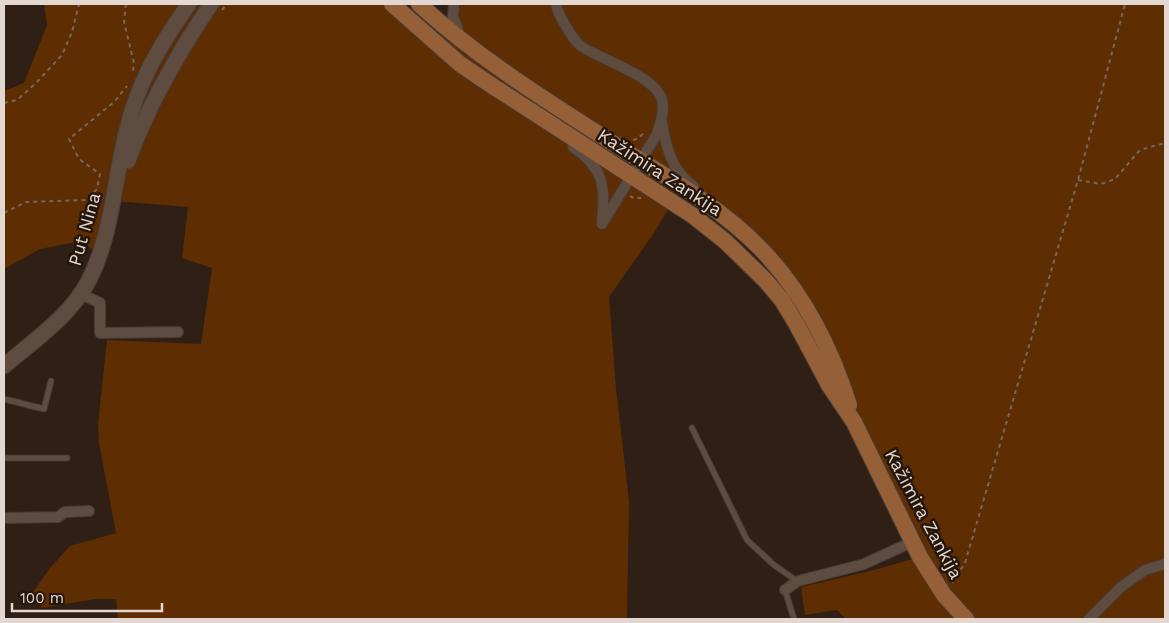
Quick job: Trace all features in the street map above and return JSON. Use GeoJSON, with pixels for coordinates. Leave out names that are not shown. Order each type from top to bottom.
{"type":"FeatureCollection","features":[{"type":"Feature","properties":{"kind":"main road","name":"Put Nina"},"geometry":{"type":"LineString","coordinates":[[4,366],[64,314],[89,280],[99,255],[116,187],[126,132],[138,92],[150,63],[189,4]]}},
{"type":"Feature","properties":{"kind":"main road","name":"Put Nina"},"geometry":{"type":"LineString","coordinates":[[116,187],[139,132],[172,66],[211,4]]}},
{"type":"Feature","properties":{"kind":"main road","name":"Kažimira Zankija"},"geometry":{"type":"LineString","coordinates":[[392,4],[460,64],[707,226],[748,261],[782,300],[798,325],[829,385],[854,422],[920,557],[944,595],[966,619]]}},
{"type":"Feature","properties":{"kind":"main road","name":"Kažimira Zankija"},"geometry":{"type":"LineString","coordinates":[[419,4],[462,42],[545,100],[723,214],[761,249],[795,291],[810,316],[841,379],[854,422]]}},
{"type":"Feature","properties":{"kind":"street"},"geometry":{"type":"LineString","coordinates":[[454,4],[453,16],[462,42]]}},
{"type":"Feature","properties":{"kind":"street"},"geometry":{"type":"LineString","coordinates":[[548,122],[565,142],[589,159],[597,170],[602,182],[604,197],[602,224],[657,134],[661,120],[662,100],[653,87],[642,78],[580,45],[568,32],[556,4]]}},
{"type":"Feature","properties":{"kind":"street"},"geometry":{"type":"LineString","coordinates":[[661,120],[672,160],[683,178],[692,185],[701,199]]}},
{"type":"Feature","properties":{"kind":"street"},"geometry":{"type":"LineString","coordinates":[[80,294],[100,303],[100,332],[178,332]]}},
{"type":"Feature","properties":{"kind":"street"},"geometry":{"type":"LineString","coordinates":[[4,518],[58,517],[65,512],[89,511]]}},
{"type":"Feature","properties":{"kind":"street"},"geometry":{"type":"LineString","coordinates":[[785,590],[798,581],[864,564],[912,542]]}},
{"type":"Feature","properties":{"kind":"street"},"geometry":{"type":"LineString","coordinates":[[1089,619],[1121,587],[1146,570],[1165,564]]}},
{"type":"Feature","properties":{"kind":"lane"},"geometry":{"type":"LineString","coordinates":[[4,399],[44,409],[51,381]]}},
{"type":"Feature","properties":{"kind":"lane"},"geometry":{"type":"LineString","coordinates":[[692,428],[747,540],[774,565],[798,581]]}},
{"type":"Feature","properties":{"kind":"lane"},"geometry":{"type":"LineString","coordinates":[[4,458],[68,458]]}},
{"type":"Feature","properties":{"kind":"lane"},"geometry":{"type":"LineString","coordinates":[[785,590],[794,619]]}},
{"type":"Feature","properties":{"kind":"path"},"geometry":{"type":"LineString","coordinates":[[4,103],[17,100],[62,56],[72,32],[79,4]]}},
{"type":"Feature","properties":{"kind":"path"},"geometry":{"type":"LineString","coordinates":[[126,4],[124,22],[134,63],[133,71]]}},
{"type":"Feature","properties":{"kind":"path"},"geometry":{"type":"LineString","coordinates":[[944,595],[965,563],[1078,180],[1125,4]]}},
{"type":"Feature","properties":{"kind":"path"},"geometry":{"type":"LineString","coordinates":[[4,213],[26,202],[86,200],[97,189],[100,174],[79,159],[69,140],[114,102],[132,80]]}},
{"type":"Feature","properties":{"kind":"path"},"geometry":{"type":"LineString","coordinates":[[637,140],[644,133]]}},
{"type":"Feature","properties":{"kind":"path"},"geometry":{"type":"LineString","coordinates":[[1078,180],[1101,184],[1115,179],[1140,150],[1165,143]]}},
{"type":"Feature","properties":{"kind":"shaded area"},"geometry":{"type":"Polygon","coordinates":[[[44,4],[385,4],[430,46],[455,4],[1165,4],[1165,619],[846,619],[837,610],[805,615],[801,587],[874,570],[919,557],[841,379],[779,270],[682,186],[654,233],[609,297],[616,388],[629,502],[627,619],[118,619],[116,599],[95,599],[42,608],[33,592],[50,568],[70,546],[116,533],[99,443],[98,425],[107,340],[201,344],[212,268],[182,258],[188,207],[113,201],[99,255],[82,241],[40,249],[4,269],[4,91],[24,83],[47,25],[44,4]]]}}]}
